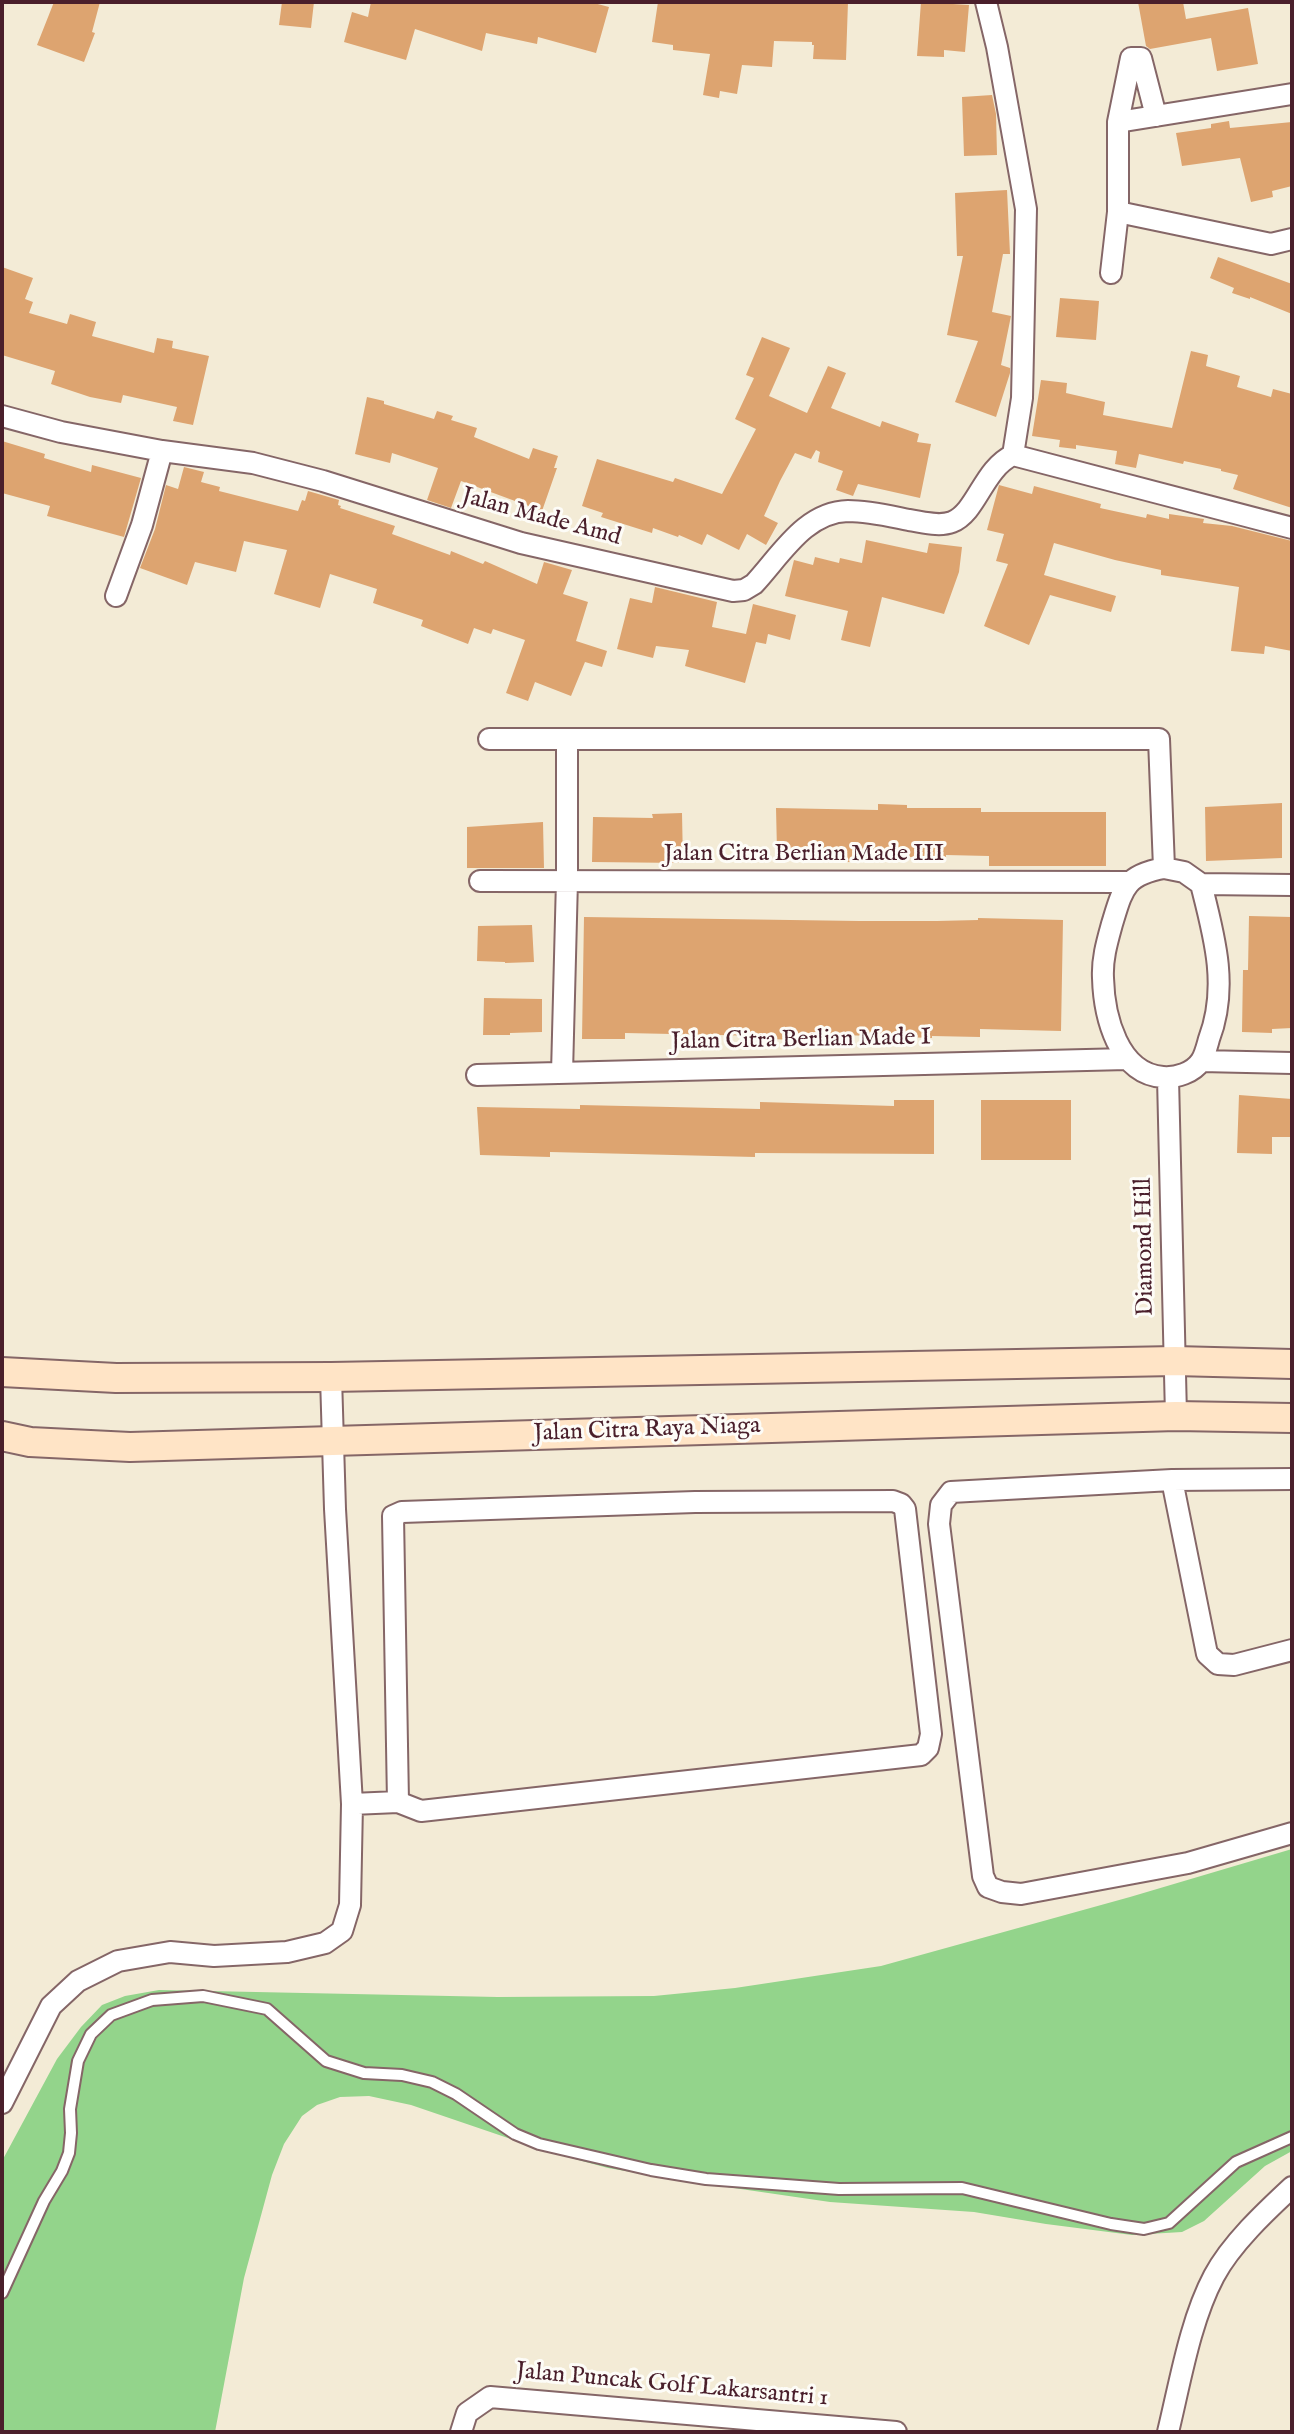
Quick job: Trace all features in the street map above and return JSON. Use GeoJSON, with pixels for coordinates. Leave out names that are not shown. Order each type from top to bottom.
{"type":"FeatureCollection","features":[{"type":"Feature","properties":{"kind":"street"},"geometry":{"type":"LineString","coordinates":[[986,2],[1026,209],[1022,398],[1013,455],[1292,528]]}},
{"type":"Feature","properties":{"kind":"street"},"geometry":{"type":"LineString","coordinates":[[1111,273],[1118,212],[1118,122],[1129,61],[1135,57],[1141,58],[1156,116]]}},
{"type":"Feature","properties":{"kind":"street"},"geometry":{"type":"LineString","coordinates":[[1118,122],[1292,94]]}},
{"type":"Feature","properties":{"kind":"street"},"geometry":{"type":"LineString","coordinates":[[1118,212],[1271,244],[1292,252]]}},
{"type":"Feature","properties":{"kind":"street"},"geometry":{"type":"LineString","coordinates":[[1271,244],[1292,239]]}},
{"type":"Feature","properties":{"kind":"street","name":"Jalan Made Amd"},"geometry":{"type":"LineString","coordinates":[[2,416],[61,432],[162,451],[253,463],[323,481],[521,543],[733,591],[744,590],[754,584],[805,527],[834,512],[862,512],[936,524],[951,522],[964,513],[993,469],[1013,455]]}},
{"type":"Feature","properties":{"kind":"street"},"geometry":{"type":"LineString","coordinates":[[116,596],[142,525],[162,451]]}},
{"type":"Feature","properties":{"kind":"street"},"geometry":{"type":"LineString","coordinates":[[489,739],[1159,739],[1164,868]]}},
{"type":"Feature","properties":{"kind":"street"},"geometry":{"type":"LineString","coordinates":[[562,1073],[567,739]]}},
{"type":"Feature","properties":{"kind":"street"},"geometry":{"type":"LineString","coordinates":[[1201,884],[1217,950],[1219,984],[1213,1029],[1201,1061],[1192,1070],[1168,1078],[1152,1076],[1138,1070],[1127,1059],[1113,1033],[1105,1005],[1105,948],[1128,882],[1145,871],[1164,868],[1184,872],[1201,884],[1292,885]]}},
{"type":"Feature","properties":{"kind":"street","name":"Jalan Citra Berlian Made III"},"geometry":{"type":"LineString","coordinates":[[480,881],[1128,882]]}},
{"type":"Feature","properties":{"kind":"street","name":"Jalan Citra Berlian Made I"},"geometry":{"type":"LineString","coordinates":[[477,1075],[1127,1059]]}},
{"type":"Feature","properties":{"kind":"street"},"geometry":{"type":"LineString","coordinates":[[1201,1061],[1292,1063]]}},
{"type":"Feature","properties":{"kind":"street","name":"Diamond Hill"},"geometry":{"type":"LineString","coordinates":[[1168,1078],[1176,1416]]}},
{"type":"Feature","properties":{"kind":"street"},"geometry":{"type":"LineString","coordinates":[[2,1372],[116,1378],[331,1377],[1175,1361],[1292,1364]]}},
{"type":"Feature","properties":{"kind":"street"},"geometry":{"type":"LineString","coordinates":[[2,2103],[51,2006],[78,1981],[118,1961],[170,1952],[214,1956],[287,1952],[325,1943],[342,1931],[350,1905],[352,1804],[335,1509],[331,1377]]}},
{"type":"Feature","properties":{"kind":"street","name":"Jalan Citra Raya Niaga"},"geometry":{"type":"LineString","coordinates":[[2,1436],[30,1442],[130,1447],[1176,1416],[1292,1418]]}},
{"type":"Feature","properties":{"kind":"street"},"geometry":{"type":"LineString","coordinates":[[1292,1479],[1172,1480],[951,1492],[941,1505],[939,1524],[983,1876],[988,1887],[1021,1894],[1188,1863],[1292,1833]]}},
{"type":"Feature","properties":{"kind":"street"},"geometry":{"type":"LineString","coordinates":[[1172,1480],[1207,1654],[1218,1664],[1234,1665],[1292,1650]]}},
{"type":"Feature","properties":{"kind":"street"},"geometry":{"type":"LineString","coordinates":[[352,1804],[398,1802],[421,1811],[921,1755],[928,1748],[931,1734],[905,1509],[893,1501],[695,1502],[402,1512],[393,1516],[398,1802]]}},
{"type":"Feature","properties":{"kind":"street"},"geometry":{"type":"LineString","coordinates":[[1168,2432],[1192,2333],[1214,2276],[1252,2225],[1292,2187]]}},
{"type":"Feature","properties":{"kind":"street","name":"Jalan Puncak Golf Lakarsantri 1"},"geometry":{"type":"LineString","coordinates":[[461,2432],[467,2413],[490,2397],[896,2432]]}},
{"type":"Feature","properties":{"kind":"lane"},"geometry":{"type":"LineString","coordinates":[[2,2293],[69,2153],[70,2109],[78,2061],[91,2034],[111,2015],[152,2000],[203,1996],[267,2009],[326,2061],[364,2073],[402,2075],[432,2082],[456,2094],[515,2134],[539,2144],[651,2170],[706,2179],[839,2189],[962,2188],[1144,2229],[1169,2223],[1236,2162],[1292,2137]]}},
{"type":"Feature","properties":{"kind":"green space"},"geometry":{"type":"Polygon","coordinates":[[[1292,1849],[1292,2151],[1265,2166],[1204,2221],[1182,2232],[1132,2235],[974,2212],[830,2202],[672,2179],[608,2168],[549,2152],[411,2105],[369,2096],[340,2097],[317,2105],[302,2116],[284,2144],[272,2175],[244,2278],[215,2432],[2,2432],[2,2161],[57,2059],[102,2005],[125,1996],[159,1990],[498,1997],[654,1996],[735,1988],[881,1966],[1292,1849]]]}},
{"type":"Feature","properties":{"kind":"building"},"geometry":{"type":"Polygon","coordinates":[[[54,2],[100,2],[92,32],[95,33],[84,62],[37,45],[54,2]]]}},
{"type":"Feature","properties":{"kind":"building"},"geometry":{"type":"Polygon","coordinates":[[[282,2],[314,2],[311,28],[279,25],[282,2]]]}},
{"type":"Feature","properties":{"kind":"building"},"geometry":{"type":"Polygon","coordinates":[[[371,2],[590,2],[609,7],[596,53],[538,37],[537,44],[486,33],[482,51],[415,29],[406,60],[344,42],[352,12],[368,17],[371,2]]]}},
{"type":"Feature","properties":{"kind":"building"},"geometry":{"type":"Polygon","coordinates":[[[658,2],[848,2],[846,60],[813,59],[812,42],[774,41],[772,67],[742,65],[737,94],[720,91],[719,98],[703,95],[710,54],[673,50],[673,45],[652,42],[658,2]]]}},
{"type":"Feature","properties":{"kind":"building"},"geometry":{"type":"Polygon","coordinates":[[[921,2],[969,5],[965,52],[944,50],[944,57],[917,56],[921,2]]]}},
{"type":"Feature","properties":{"kind":"building"},"geometry":{"type":"Polygon","coordinates":[[[1138,2],[1183,2],[1186,19],[1248,8],[1258,64],[1217,71],[1211,38],[1150,49],[1146,46],[1138,2]]]}},
{"type":"Feature","properties":{"kind":"building"},"geometry":{"type":"Polygon","coordinates":[[[992,95],[996,114],[997,155],[964,156],[962,97],[992,95]]]}},
{"type":"Feature","properties":{"kind":"building"},"geometry":{"type":"Polygon","coordinates":[[[1229,121],[1230,128],[1292,122],[1292,186],[1272,191],[1273,197],[1251,202],[1240,158],[1182,166],[1176,133],[1211,128],[1211,124],[1229,121]]]}},
{"type":"Feature","properties":{"kind":"building"},"geometry":{"type":"Polygon","coordinates":[[[1007,190],[1010,254],[1003,254],[992,312],[1011,316],[1001,365],[1010,368],[1010,373],[996,417],[955,402],[978,341],[947,335],[963,256],[957,256],[955,193],[1007,190]]]}},
{"type":"Feature","properties":{"kind":"building"},"geometry":{"type":"Polygon","coordinates":[[[1218,257],[1292,284],[1292,314],[1232,293],[1234,288],[1210,278],[1218,257]]]}},
{"type":"Feature","properties":{"kind":"building"},"geometry":{"type":"Polygon","coordinates":[[[2,267],[33,278],[25,299],[33,302],[29,313],[67,324],[70,314],[96,322],[92,336],[154,353],[157,338],[173,341],[172,348],[209,356],[193,425],[173,421],[177,407],[123,395],[121,403],[90,397],[51,384],[55,371],[2,355],[2,267]]]}},
{"type":"Feature","properties":{"kind":"building"},"geometry":{"type":"Polygon","coordinates":[[[1060,298],[1099,301],[1096,340],[1056,337],[1060,298]]]}},
{"type":"Feature","properties":{"kind":"building"},"geometry":{"type":"Polygon","coordinates":[[[762,337],[790,348],[769,396],[807,413],[828,366],[846,373],[831,408],[880,427],[882,421],[919,434],[917,442],[931,444],[920,498],[858,484],[853,496],[836,490],[843,471],[818,462],[820,452],[816,450],[811,459],[795,453],[780,481],[764,516],[778,523],[766,545],[747,534],[739,550],[707,534],[702,545],[679,535],[653,528],[652,533],[601,517],[603,513],[582,506],[597,459],[673,482],[675,478],[722,494],[756,429],[735,419],[754,378],[746,375],[762,337]]]}},
{"type":"Feature","properties":{"kind":"building"},"geometry":{"type":"Polygon","coordinates":[[[1191,351],[1208,355],[1206,366],[1240,376],[1237,387],[1271,397],[1273,389],[1292,394],[1292,508],[1233,489],[1238,475],[1221,469],[1139,454],[1136,468],[1115,464],[1117,451],[1076,445],[1076,449],[1059,447],[1060,440],[1032,436],[1041,380],[1067,383],[1066,393],[1105,402],[1103,415],[1172,428],[1191,351]]]}},
{"type":"Feature","properties":{"kind":"building"},"geometry":{"type":"Polygon","coordinates":[[[367,397],[434,419],[437,411],[453,416],[451,420],[477,428],[474,437],[529,459],[533,448],[558,456],[542,511],[461,481],[451,508],[427,500],[438,468],[392,453],[390,463],[355,454],[367,397]]]}},
{"type":"Feature","properties":{"kind":"building"},"geometry":{"type":"Polygon","coordinates":[[[2,441],[91,472],[92,465],[141,478],[124,537],[47,516],[50,506],[2,493],[2,441]]]}},
{"type":"Feature","properties":{"kind":"building"},"geometry":{"type":"Polygon","coordinates":[[[184,467],[204,472],[201,482],[220,487],[219,491],[298,511],[308,491],[339,500],[340,508],[395,526],[392,534],[450,555],[451,551],[483,564],[485,561],[537,584],[544,562],[572,570],[563,594],[588,602],[576,641],[607,651],[602,667],[585,662],[571,696],[535,682],[528,701],[506,693],[525,640],[493,629],[491,634],[474,628],[468,644],[421,626],[423,620],[373,603],[377,589],[330,574],[320,608],[274,594],[287,550],[244,541],[236,572],[195,562],[187,585],[140,568],[155,529],[166,485],[178,489],[184,467]]]}},
{"type":"Feature","properties":{"kind":"building"},"geometry":{"type":"Polygon","coordinates":[[[999,485],[1032,494],[1034,486],[1101,504],[1100,508],[1146,518],[1147,514],[1169,519],[1169,514],[1204,519],[1203,523],[1232,526],[1292,541],[1292,651],[1265,646],[1264,654],[1231,651],[1239,587],[1161,575],[1161,570],[1054,543],[1044,575],[1116,596],[1111,612],[1050,595],[1029,645],[984,626],[1008,564],[996,561],[1004,534],[987,530],[999,485]]]}},
{"type":"Feature","properties":{"kind":"building"},"geometry":{"type":"Polygon","coordinates":[[[866,540],[927,553],[929,543],[962,547],[959,572],[944,614],[882,597],[870,647],[841,640],[848,611],[785,596],[794,560],[813,565],[815,557],[839,563],[840,558],[862,563],[866,540]]]}},
{"type":"Feature","properties":{"kind":"building"},"geometry":{"type":"Polygon","coordinates":[[[655,587],[717,602],[712,627],[746,634],[753,604],[796,615],[790,640],[768,634],[766,644],[756,642],[745,683],[685,666],[689,650],[656,646],[653,658],[617,649],[630,598],[652,603],[655,587]]]}},
{"type":"Feature","properties":{"kind":"building"},"geometry":{"type":"Polygon","coordinates":[[[1282,803],[1282,858],[1206,861],[1205,807],[1282,803]]]}},
{"type":"Feature","properties":{"kind":"building"},"geometry":{"type":"Polygon","coordinates":[[[878,804],[907,805],[907,808],[981,808],[981,812],[1106,812],[1106,866],[989,866],[989,856],[946,855],[875,857],[875,862],[837,862],[837,854],[808,854],[808,850],[777,851],[776,808],[878,810],[878,804]]]}},
{"type":"Feature","properties":{"kind":"building"},"geometry":{"type":"Polygon","coordinates":[[[682,813],[683,863],[592,862],[593,817],[653,818],[652,814],[682,813]]]}},
{"type":"Feature","properties":{"kind":"building"},"geometry":{"type":"Polygon","coordinates":[[[543,822],[544,868],[467,868],[467,827],[543,822]]]}},
{"type":"Feature","properties":{"kind":"building"},"geometry":{"type":"Polygon","coordinates":[[[1249,916],[1292,917],[1292,1028],[1272,1029],[1272,1033],[1242,1032],[1243,970],[1248,970],[1249,916]]]}},
{"type":"Feature","properties":{"kind":"building"},"geometry":{"type":"Polygon","coordinates":[[[584,917],[1063,920],[1061,1031],[980,1029],[980,1037],[842,1035],[842,1038],[801,1040],[766,1039],[766,1036],[625,1033],[625,1039],[582,1039],[584,917]]]}},
{"type":"Feature","properties":{"kind":"building"},"geometry":{"type":"Polygon","coordinates":[[[532,925],[534,962],[477,961],[478,926],[532,925]]]}},
{"type":"Feature","properties":{"kind":"building"},"geometry":{"type":"Polygon","coordinates":[[[484,998],[542,999],[542,1032],[483,1035],[484,998]]]}},
{"type":"Feature","properties":{"kind":"building"},"geometry":{"type":"Polygon","coordinates":[[[1239,1095],[1292,1099],[1292,1137],[1272,1137],[1272,1154],[1237,1153],[1239,1095]]]}},
{"type":"Feature","properties":{"kind":"building"},"geometry":{"type":"Polygon","coordinates":[[[894,1100],[934,1100],[934,1154],[755,1153],[755,1157],[550,1152],[550,1157],[480,1155],[477,1107],[580,1109],[580,1105],[760,1109],[760,1102],[894,1106],[894,1100]]]}},
{"type":"Feature","properties":{"kind":"building"},"geometry":{"type":"Polygon","coordinates":[[[981,1100],[1071,1100],[1071,1160],[981,1160],[981,1100]]]}}]}
